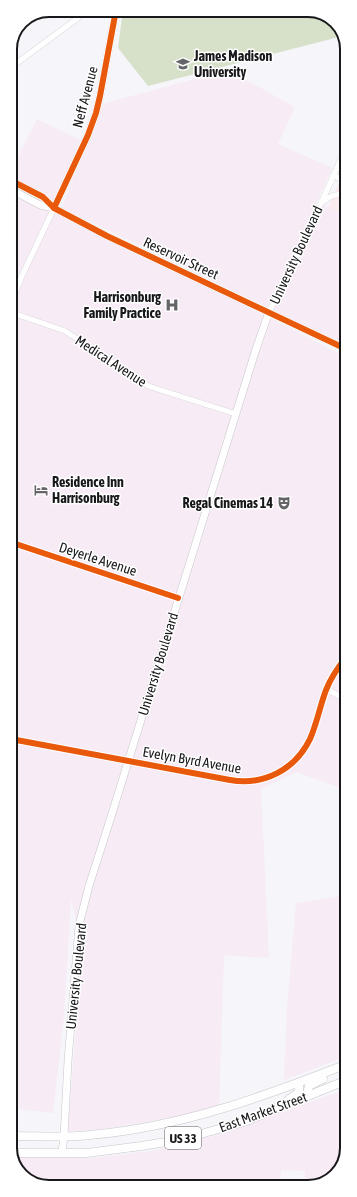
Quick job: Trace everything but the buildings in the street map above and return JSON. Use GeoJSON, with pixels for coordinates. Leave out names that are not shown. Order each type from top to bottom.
{"type":"FeatureCollection","features":[{"type":"Feature","properties":{"kind":"highway","name":"East Market Street"},"geometry":{"type":"LineString","coordinates":[[17,1136],[90,1135],[118,1132],[190,1118],[244,1103],[340,1067]]}},
{"type":"Feature","properties":{"kind":"highway"},"geometry":{"type":"LineString","coordinates":[[306,1097],[309,1086],[328,1077],[334,1069]]}},
{"type":"Feature","properties":{"kind":"highway"},"geometry":{"type":"LineString","coordinates":[[270,1111],[296,1095],[299,1092],[300,1083]]}},
{"type":"Feature","properties":{"kind":"highway","name":"East Market Street"},"geometry":{"type":"LineString","coordinates":[[18,1153],[98,1152],[166,1142],[228,1126],[340,1083]]}},
{"type":"Feature","properties":{"kind":"main road","name":"Neff Avenue"},"geometry":{"type":"LineString","coordinates":[[54,208],[88,135],[96,113],[115,17]]}},
{"type":"Feature","properties":{"kind":"main road","name":"Reservoir Street"},"geometry":{"type":"LineString","coordinates":[[17,184],[43,197],[54,208]]}},
{"type":"Feature","properties":{"kind":"main road","name":"Reservoir Street"},"geometry":{"type":"LineString","coordinates":[[17,193],[40,205],[54,208],[110,238],[340,346]]}},
{"type":"Feature","properties":{"kind":"main road","name":"University Boulevard"},"geometry":{"type":"LineString","coordinates":[[62,1153],[79,925],[89,886],[178,598],[269,312]]}},
{"type":"Feature","properties":{"kind":"street"},"geometry":{"type":"LineString","coordinates":[[17,63],[78,18]]}},
{"type":"Feature","properties":{"kind":"street","name":"University Boulevard"},"geometry":{"type":"LineString","coordinates":[[269,312],[321,204],[340,160]]}},
{"type":"Feature","properties":{"kind":"street"},"geometry":{"type":"LineString","coordinates":[[333,175],[340,179]]}},
{"type":"Feature","properties":{"kind":"street"},"geometry":{"type":"LineString","coordinates":[[321,204],[331,196],[340,194]]}},
{"type":"Feature","properties":{"kind":"street","name":"Neff Avenue"},"geometry":{"type":"LineString","coordinates":[[17,289],[54,208]]}},
{"type":"Feature","properties":{"kind":"street","name":"Medical Avenue"},"geometry":{"type":"LineString","coordinates":[[17,314],[65,331],[148,386],[236,414]]}},
{"type":"Feature","properties":{"kind":"street","name":"Deyerle Avenue"},"geometry":{"type":"LineString","coordinates":[[17,544],[178,598]]}},
{"type":"Feature","properties":{"kind":"street","name":"Evelyn Byrd Avenue"},"geometry":{"type":"LineString","coordinates":[[17,740],[234,781],[254,781],[268,778],[288,766],[303,750],[312,734],[326,689],[340,665]]}},
{"type":"Feature","properties":{"kind":"street"},"geometry":{"type":"LineString","coordinates":[[326,689],[340,696]]}},
{"type":"Feature","properties":{"kind":"shaded area"},"geometry":{"type":"Polygon","coordinates":[[[228,70],[295,107],[278,144],[332,168],[269,308],[62,208],[76,171],[59,208],[340,354],[340,788],[296,772],[261,789],[269,958],[224,955],[219,1107],[158,1120],[97,1130],[68,1131],[82,947],[71,899],[64,1016],[53,1113],[17,1109],[17,159],[37,119],[87,143],[102,104],[228,70]]]}},
{"type":"Feature","properties":{"kind":"shaded area"},"geometry":{"type":"Polygon","coordinates":[[[340,181],[340,213],[328,207],[340,181]]]}},
{"type":"Feature","properties":{"kind":"shaded area"},"geometry":{"type":"Polygon","coordinates":[[[322,204],[340,213],[340,345],[272,311],[307,243],[322,204]]]}},
{"type":"Feature","properties":{"kind":"shaded area"},"geometry":{"type":"Polygon","coordinates":[[[340,896],[340,1059],[284,1080],[287,1007],[296,903],[340,896]]]}},
{"type":"Feature","properties":{"kind":"shaded area"},"geometry":{"type":"Polygon","coordinates":[[[340,1091],[339,1154],[337,1162],[329,1172],[320,1178],[305,1180],[305,1171],[281,1170],[280,1180],[47,1180],[37,1178],[28,1172],[21,1164],[19,1156],[93,1158],[151,1151],[213,1136],[340,1091]]]}},
{"type":"Feature","properties":{"kind":"green space","name":"James Madison University"},"geometry":{"type":"Polygon","coordinates":[[[122,17],[310,17],[324,21],[332,28],[337,37],[148,86],[118,48],[122,17]]]}},
{"type":"Feature","properties":{"kind":"cycle path"},"geometry":{"type":"LineString","coordinates":[[54,208],[88,135],[96,113],[115,17]]}},
{"type":"Feature","properties":{"kind":"cycle path"},"geometry":{"type":"LineString","coordinates":[[17,184],[43,197],[54,208],[107,236],[340,346]]}},
{"type":"Feature","properties":{"kind":"cycle path"},"geometry":{"type":"LineString","coordinates":[[17,544],[178,598]]}},
{"type":"Feature","properties":{"kind":"cycle path"},"geometry":{"type":"LineString","coordinates":[[17,740],[230,780],[242,781],[266,778],[287,767],[304,750],[310,739],[328,685],[340,665]]}},
{"type":"Feature","properties":{"kind":"place","name":"James Madison University"},"geometry":{"type":"Point","coordinates":[183,64]}},
{"type":"Feature","properties":{"kind":"place","name":"Harrisonburg Family Practice"},"geometry":{"type":"Point","coordinates":[172,305]}},
{"type":"Feature","properties":{"kind":"place","name":"Residence Inn Harrisonburg"},"geometry":{"type":"Point","coordinates":[41,490]}},
{"type":"Feature","properties":{"kind":"place","name":"Regal Cinemas 14"},"geometry":{"type":"Point","coordinates":[284,503]}}]}
